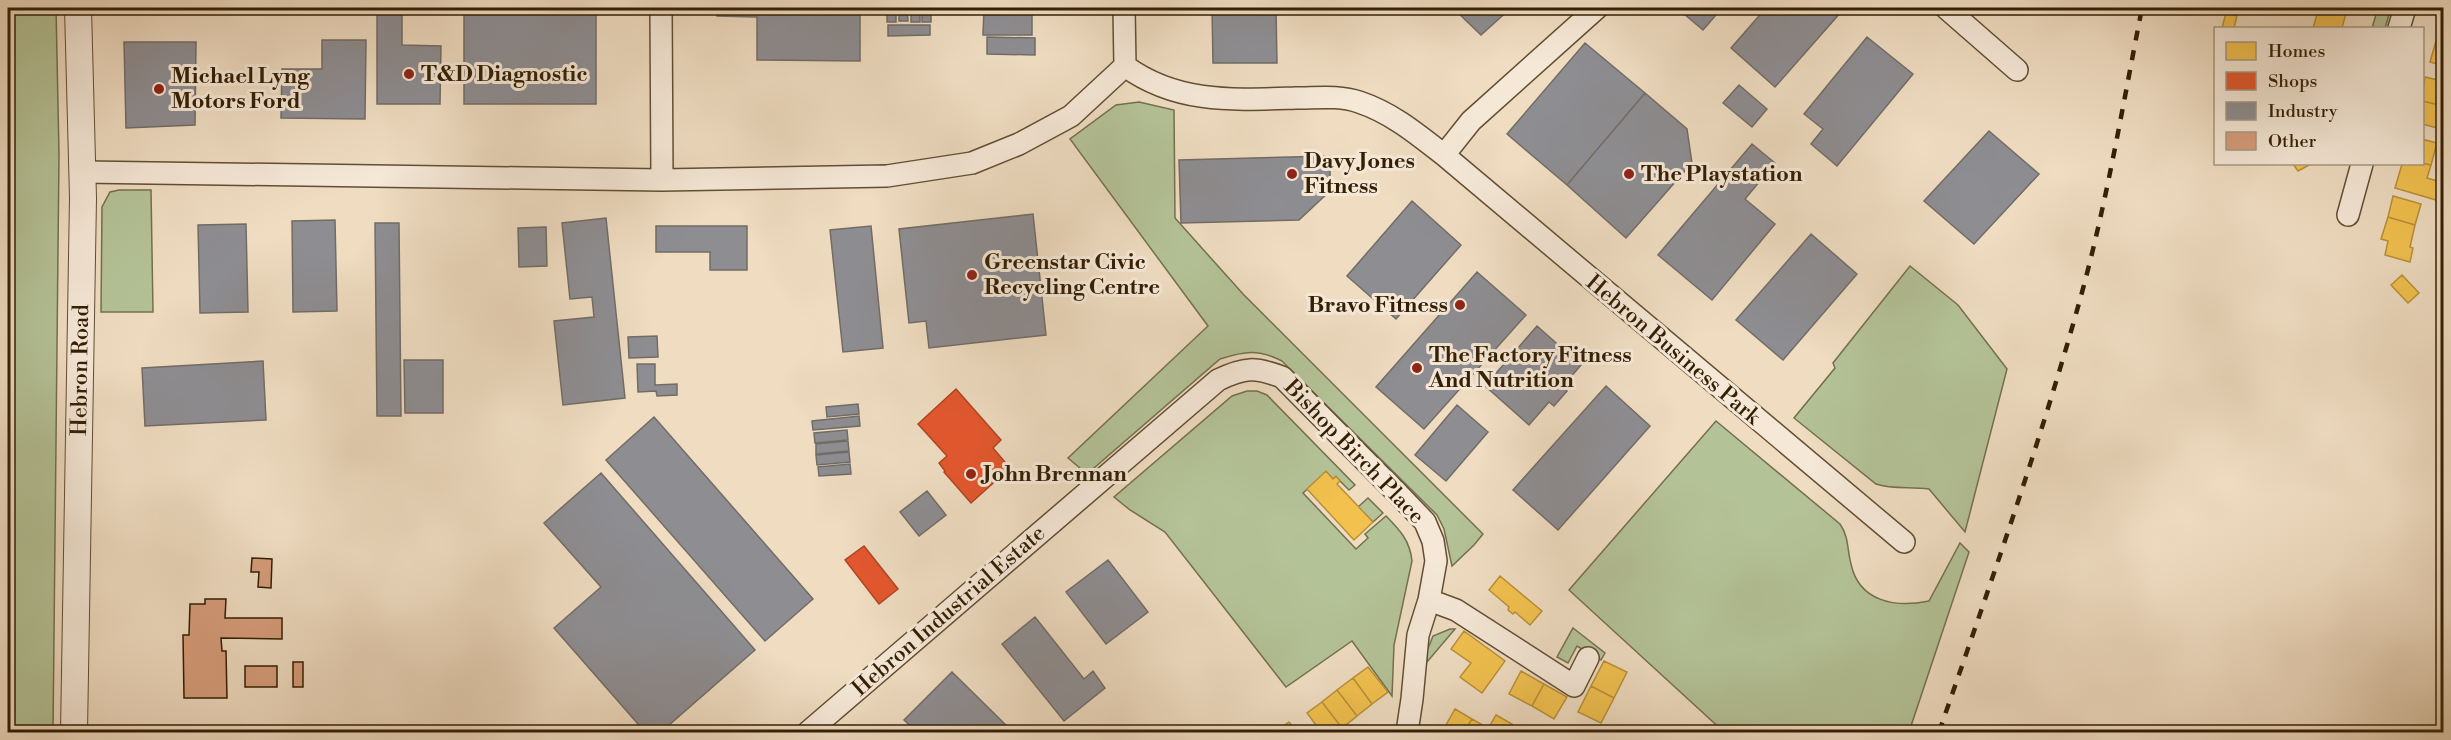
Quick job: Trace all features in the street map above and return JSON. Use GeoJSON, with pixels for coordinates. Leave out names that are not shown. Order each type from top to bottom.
{"type":"FeatureCollection","features":[{"type":"Feature","properties":{"kind":"street","name":"Hebron Road"},"geometry":{"type":"LineString","coordinates":[[74,732],[83,172],[78,8]]}},
{"type":"Feature","properties":{"kind":"street"},"geometry":{"type":"LineString","coordinates":[[661,8],[662,180]]}},
{"type":"Feature","properties":{"kind":"street"},"geometry":{"type":"LineString","coordinates":[[83,172],[662,180],[887,176],[972,163],[1019,144],[1071,116],[1125,66],[1124,8]]}},
{"type":"Feature","properties":{"kind":"street"},"geometry":{"type":"LineString","coordinates":[[1444,156],[1471,121],[1597,8]]}},
{"type":"Feature","properties":{"kind":"street"},"geometry":{"type":"LineString","coordinates":[[1946,8],[2017,70]]}},
{"type":"Feature","properties":{"kind":"street"},"geometry":{"type":"LineString","coordinates":[[2399,27],[2404,8]]}},
{"type":"Feature","properties":{"kind":"street","name":"Hebron Business Park"},"geometry":{"type":"LineString","coordinates":[[1125,66],[1140,77],[1192,96],[1225,100],[1336,98],[1358,101],[1395,118],[1444,156],[1904,542]]}},
{"type":"Feature","properties":{"kind":"street"},"geometry":{"type":"LineString","coordinates":[[2348,214],[2362,165]]}},
{"type":"Feature","properties":{"kind":"street","name":"Bishop Birch Place"},"geometry":{"type":"LineString","coordinates":[[1091,489],[1218,380],[1239,370],[1250,369],[1261,369],[1282,377],[1425,522],[1433,540],[1436,561],[1429,600],[1418,635],[1407,732]]}},
{"type":"Feature","properties":{"kind":"street","name":"Hebron Industrial Estate"},"geometry":{"type":"LineString","coordinates":[[808,732],[1091,489]]}},
{"type":"Feature","properties":{"kind":"street"},"geometry":{"type":"LineString","coordinates":[[1429,600],[1456,610],[1574,686],[1588,658]]}},
{"type":"Feature","properties":{"kind":"green space"},"geometry":{"type":"Polygon","coordinates":[[[8,8],[56,8],[59,154],[53,732],[8,732],[8,8]]]}},
{"type":"Feature","properties":{"kind":"green space"},"geometry":{"type":"Polygon","coordinates":[[[2378,8],[2391,8],[2385,27],[2372,27],[2378,8]]]}},
{"type":"Feature","properties":{"kind":"green space"},"geometry":{"type":"Polygon","coordinates":[[[1139,102],[1174,110],[1175,218],[1243,294],[1483,534],[1452,566],[1444,529],[1437,515],[1282,361],[1266,354],[1251,352],[1220,359],[1087,474],[1068,458],[1208,326],[1070,139],[1116,105],[1139,102]]]}},
{"type":"Feature","properties":{"kind":"green space"},"geometry":{"type":"Polygon","coordinates":[[[151,190],[153,312],[101,312],[102,207],[110,192],[151,190]]]}},
{"type":"Feature","properties":{"kind":"green space"},"geometry":{"type":"Polygon","coordinates":[[[1910,266],[1958,305],[2007,369],[1965,532],[1929,489],[1876,484],[1794,418],[1835,368],[1833,363],[1910,266]]]}},
{"type":"Feature","properties":{"kind":"green space"},"geometry":{"type":"Polygon","coordinates":[[[1247,391],[1257,391],[1267,395],[1355,485],[1349,490],[1336,477],[1333,479],[1326,472],[1303,493],[1356,549],[1368,538],[1365,534],[1386,516],[1407,542],[1412,561],[1394,645],[1392,696],[1352,641],[1286,687],[1165,532],[1114,497],[1232,396],[1247,391]]]}},
{"type":"Feature","properties":{"kind":"green space"},"geometry":{"type":"Polygon","coordinates":[[[1716,421],[1840,524],[1846,538],[1855,577],[1870,594],[1904,604],[1929,601],[1960,543],[1969,552],[1909,732],[1724,732],[1569,590],[1716,421]]]}},
{"type":"Feature","properties":{"kind":"green space"},"geometry":{"type":"Polygon","coordinates":[[[1368,498],[1383,513],[1373,522],[1358,507],[1368,498]]]}},
{"type":"Feature","properties":{"kind":"green space"},"geometry":{"type":"Polygon","coordinates":[[[1573,628],[1605,653],[1601,660],[1577,646],[1568,663],[1557,657],[1573,628]]]}},
{"type":"Feature","properties":{"kind":"green space"},"geometry":{"type":"Polygon","coordinates":[[[1455,629],[1427,662],[1427,651],[1433,636],[1455,629]]]}},
{"type":"Feature","properties":{"kind":"building: Homes"},"geometry":{"type":"Polygon","coordinates":[[[2319,8],[2346,13],[2342,27],[2313,27],[2319,8]]]}},
{"type":"Feature","properties":{"kind":"building: Homes"},"geometry":{"type":"Polygon","coordinates":[[[2327,8],[2348,8],[2346,13],[2327,8]]]}},
{"type":"Feature","properties":{"kind":"building: Homes"},"geometry":{"type":"Polygon","coordinates":[[[2226,13],[2237,16],[2234,27],[2222,27],[2226,13]]]}},
{"type":"Feature","properties":{"kind":"building: Homes"},"geometry":{"type":"Polygon","coordinates":[[[2444,20],[2444,43],[2436,41],[2444,20]]]}},
{"type":"Feature","properties":{"kind":"building: Homes"},"geometry":{"type":"Polygon","coordinates":[[[2436,41],[2444,43],[2444,66],[2430,62],[2436,41]]]}},
{"type":"Feature","properties":{"kind":"building: Homes"},"geometry":{"type":"Polygon","coordinates":[[[2444,75],[2444,106],[2424,101],[2425,77],[2442,81],[2444,75]]]}},
{"type":"Feature","properties":{"kind":"building: Homes"},"geometry":{"type":"Polygon","coordinates":[[[2424,101],[2444,106],[2441,129],[2424,125],[2424,101]]]}},
{"type":"Feature","properties":{"kind":"building: Homes"},"geometry":{"type":"Polygon","coordinates":[[[2424,140],[2437,143],[2431,165],[2424,163],[2424,140]]]}},
{"type":"Feature","properties":{"kind":"building: Homes"},"geometry":{"type":"Polygon","coordinates":[[[2294,165],[2309,165],[2298,171],[2294,165]]]}},
{"type":"Feature","properties":{"kind":"building: Homes"},"geometry":{"type":"Polygon","coordinates":[[[2402,165],[2431,165],[2427,178],[2441,182],[2436,200],[2395,188],[2402,165]]]}},
{"type":"Feature","properties":{"kind":"building: Homes"},"geometry":{"type":"Polygon","coordinates":[[[2393,196],[2421,204],[2415,225],[2388,217],[2393,196]]]}},
{"type":"Feature","properties":{"kind":"building: Homes"},"geometry":{"type":"Polygon","coordinates":[[[2388,217],[2415,225],[2410,247],[2413,248],[2410,262],[2385,255],[2388,241],[2381,239],[2388,217]]]}},
{"type":"Feature","properties":{"kind":"building: Homes"},"geometry":{"type":"Polygon","coordinates":[[[2402,275],[2419,293],[2408,303],[2391,285],[2402,275]]]}},
{"type":"Feature","properties":{"kind":"building: Homes"},"geometry":{"type":"Polygon","coordinates":[[[1326,471],[1333,479],[1336,476],[1340,481],[1337,484],[1373,522],[1354,540],[1307,489],[1326,471]]]}},
{"type":"Feature","properties":{"kind":"building: Homes"},"geometry":{"type":"Polygon","coordinates":[[[1500,576],[1542,611],[1530,625],[1515,612],[1513,614],[1508,610],[1509,607],[1489,590],[1500,576]]]}},
{"type":"Feature","properties":{"kind":"building: Homes"},"geometry":{"type":"Polygon","coordinates":[[[1464,631],[1505,661],[1482,693],[1460,677],[1471,663],[1451,649],[1464,631]]]}},
{"type":"Feature","properties":{"kind":"building: Homes"},"geometry":{"type":"Polygon","coordinates":[[[1604,661],[1627,672],[1614,698],[1591,686],[1604,661]]]}},
{"type":"Feature","properties":{"kind":"building: Homes"},"geometry":{"type":"Polygon","coordinates":[[[1368,667],[1388,692],[1372,704],[1353,678],[1368,667]]]}},
{"type":"Feature","properties":{"kind":"building: Homes"},"geometry":{"type":"Polygon","coordinates":[[[1521,671],[1544,684],[1532,706],[1509,694],[1521,671]]]}},
{"type":"Feature","properties":{"kind":"building: Homes"},"geometry":{"type":"Polygon","coordinates":[[[1353,678],[1372,704],[1357,716],[1337,690],[1353,678]]]}},
{"type":"Feature","properties":{"kind":"building: Homes"},"geometry":{"type":"Polygon","coordinates":[[[1544,684],[1567,697],[1554,719],[1532,706],[1544,684]]]}},
{"type":"Feature","properties":{"kind":"building: Homes"},"geometry":{"type":"Polygon","coordinates":[[[1591,686],[1614,698],[1601,723],[1578,712],[1591,686]]]}},
{"type":"Feature","properties":{"kind":"building: Homes"},"geometry":{"type":"Polygon","coordinates":[[[1337,690],[1357,716],[1342,728],[1322,702],[1337,690]]]}},
{"type":"Feature","properties":{"kind":"building: Homes"},"geometry":{"type":"Polygon","coordinates":[[[1322,702],[1342,728],[1335,732],[1321,732],[1307,713],[1322,702]]]}},
{"type":"Feature","properties":{"kind":"building: Homes"},"geometry":{"type":"Polygon","coordinates":[[[1455,709],[1472,719],[1464,732],[1442,732],[1455,709]]]}},
{"type":"Feature","properties":{"kind":"building: Homes"},"geometry":{"type":"Polygon","coordinates":[[[1496,715],[1512,724],[1508,732],[1486,732],[1496,715]]]}},
{"type":"Feature","properties":{"kind":"building: Homes"},"geometry":{"type":"Polygon","coordinates":[[[1472,719],[1488,728],[1486,732],[1464,732],[1472,719]]]}},
{"type":"Feature","properties":{"kind":"building: Homes"},"geometry":{"type":"Polygon","coordinates":[[[1289,722],[1297,732],[1275,732],[1289,722]]]}},
{"type":"Feature","properties":{"kind":"building: Shops"},"geometry":{"type":"Polygon","coordinates":[[[956,389],[1001,440],[993,448],[1010,468],[971,503],[939,463],[947,456],[918,424],[956,389]]]}},
{"type":"Feature","properties":{"kind":"building: Shops"},"geometry":{"type":"Polygon","coordinates":[[[864,546],[898,589],[879,604],[845,560],[864,546]]]}},
{"type":"Feature","properties":{"kind":"building: Industry"},"geometry":{"type":"Polygon","coordinates":[[[377,8],[402,8],[402,45],[441,46],[440,104],[377,104],[377,8]]]}},
{"type":"Feature","properties":{"kind":"building: Industry"},"geometry":{"type":"Polygon","coordinates":[[[464,8],[596,8],[596,104],[464,104],[464,8]]]}},
{"type":"Feature","properties":{"kind":"building: Industry"},"geometry":{"type":"Polygon","coordinates":[[[717,8],[839,8],[839,12],[860,12],[860,61],[757,60],[757,17],[717,16],[717,8]]]}},
{"type":"Feature","properties":{"kind":"building: Industry"},"geometry":{"type":"Polygon","coordinates":[[[887,8],[896,8],[896,22],[887,22],[887,8]]]}},
{"type":"Feature","properties":{"kind":"building: Industry"},"geometry":{"type":"Polygon","coordinates":[[[899,8],[907,8],[908,21],[899,21],[899,8]]]}},
{"type":"Feature","properties":{"kind":"building: Industry"},"geometry":{"type":"Polygon","coordinates":[[[911,8],[920,8],[920,22],[911,22],[911,8]]]}},
{"type":"Feature","properties":{"kind":"building: Industry"},"geometry":{"type":"Polygon","coordinates":[[[922,8],[931,8],[931,22],[922,22],[922,8]]]}},
{"type":"Feature","properties":{"kind":"building: Industry"},"geometry":{"type":"Polygon","coordinates":[[[984,8],[1032,8],[1032,35],[983,35],[984,8]]]}},
{"type":"Feature","properties":{"kind":"building: Industry"},"geometry":{"type":"Polygon","coordinates":[[[1212,8],[1276,8],[1277,63],[1213,63],[1212,8]]]}},
{"type":"Feature","properties":{"kind":"building: Industry"},"geometry":{"type":"Polygon","coordinates":[[[1453,8],[1511,8],[1481,35],[1453,8]]]}},
{"type":"Feature","properties":{"kind":"building: Industry"},"geometry":{"type":"Polygon","coordinates":[[[1677,8],[1722,8],[1703,30],[1677,8]]]}},
{"type":"Feature","properties":{"kind":"building: Industry"},"geometry":{"type":"Polygon","coordinates":[[[1766,8],[1836,8],[1841,12],[1775,87],[1731,48],[1766,8]]]}},
{"type":"Feature","properties":{"kind":"building: Industry"},"geometry":{"type":"Polygon","coordinates":[[[888,25],[930,25],[930,35],[888,36],[888,25]]]}},
{"type":"Feature","properties":{"kind":"building: Industry"},"geometry":{"type":"Polygon","coordinates":[[[987,37],[1035,38],[1035,55],[987,54],[987,37]]]}},
{"type":"Feature","properties":{"kind":"building: Industry"},"geometry":{"type":"Polygon","coordinates":[[[1867,37],[1913,74],[1837,166],[1811,144],[1823,129],[1804,114],[1867,37]]]}},
{"type":"Feature","properties":{"kind":"building: Industry"},"geometry":{"type":"Polygon","coordinates":[[[322,40],[366,40],[365,119],[281,118],[282,69],[322,69],[322,40]]]}},
{"type":"Feature","properties":{"kind":"building: Industry"},"geometry":{"type":"Polygon","coordinates":[[[124,42],[196,42],[195,125],[126,128],[124,42]]]}},
{"type":"Feature","properties":{"kind":"building: Industry"},"geometry":{"type":"Polygon","coordinates":[[[1585,43],[1645,93],[1567,185],[1507,134],[1585,43]]]}},
{"type":"Feature","properties":{"kind":"building: Industry"},"geometry":{"type":"Polygon","coordinates":[[[1739,85],[1767,109],[1752,127],[1723,103],[1739,85]]]}},
{"type":"Feature","properties":{"kind":"building: Industry","name":"The Playstation"},"geometry":{"type":"Polygon","coordinates":[[[1645,93],[1687,129],[1692,163],[1626,238],[1567,185],[1645,93]]]}},
{"type":"Feature","properties":{"kind":"building: Industry"},"geometry":{"type":"Polygon","coordinates":[[[1989,131],[2039,174],[1974,244],[1924,201],[1989,131]]]}},
{"type":"Feature","properties":{"kind":"building: Industry"},"geometry":{"type":"Polygon","coordinates":[[[1752,144],[1775,163],[1745,199],[1775,224],[1712,300],[1658,255],[1752,144]]]}},
{"type":"Feature","properties":{"kind":"building: Industry"},"geometry":{"type":"Polygon","coordinates":[[[1330,156],[1330,191],[1299,220],[1181,223],[1179,160],[1330,156]]]}},
{"type":"Feature","properties":{"kind":"building: Industry"},"geometry":{"type":"Polygon","coordinates":[[[1412,201],[1461,245],[1396,319],[1347,276],[1412,201]]]}},
{"type":"Feature","properties":{"kind":"building: Industry","name":"Greenstar Civic Recycling Centre"},"geometry":{"type":"Polygon","coordinates":[[[1033,214],[1046,335],[929,348],[926,321],[909,323],[899,229],[1033,214]]]}},
{"type":"Feature","properties":{"kind":"building: Industry"},"geometry":{"type":"Polygon","coordinates":[[[606,218],[625,398],[563,405],[554,321],[594,317],[592,297],[570,299],[562,223],[606,218]]]}},
{"type":"Feature","properties":{"kind":"building: Industry"},"geometry":{"type":"Polygon","coordinates":[[[335,220],[337,311],[293,312],[292,221],[335,220]]]}},
{"type":"Feature","properties":{"kind":"building: Industry"},"geometry":{"type":"Polygon","coordinates":[[[375,223],[399,223],[401,416],[377,416],[375,223]]]}},
{"type":"Feature","properties":{"kind":"building: Industry"},"geometry":{"type":"Polygon","coordinates":[[[246,224],[248,312],[200,313],[198,225],[246,224]]]}},
{"type":"Feature","properties":{"kind":"building: Industry"},"geometry":{"type":"Polygon","coordinates":[[[656,226],[747,226],[747,270],[710,270],[710,252],[656,252],[656,226]]]}},
{"type":"Feature","properties":{"kind":"building: Industry"},"geometry":{"type":"Polygon","coordinates":[[[871,226],[883,348],[843,352],[830,230],[871,226]]]}},
{"type":"Feature","properties":{"kind":"building: Industry"},"geometry":{"type":"Polygon","coordinates":[[[546,227],[547,266],[519,267],[518,228],[546,227]]]}},
{"type":"Feature","properties":{"kind":"building: Industry"},"geometry":{"type":"Polygon","coordinates":[[[1811,234],[1857,274],[1783,360],[1736,320],[1811,234]]]}},
{"type":"Feature","properties":{"kind":"building: Industry"},"geometry":{"type":"Polygon","coordinates":[[[1477,272],[1526,315],[1424,429],[1376,387],[1477,272]]]}},
{"type":"Feature","properties":{"kind":"building: Industry"},"geometry":{"type":"Polygon","coordinates":[[[1537,326],[1581,365],[1562,387],[1567,391],[1554,406],[1549,402],[1529,425],[1485,386],[1537,326]]]}},
{"type":"Feature","properties":{"kind":"building: Industry"},"geometry":{"type":"Polygon","coordinates":[[[657,336],[658,357],[629,358],[628,337],[657,336]]]}},
{"type":"Feature","properties":{"kind":"building: Industry"},"geometry":{"type":"Polygon","coordinates":[[[404,360],[443,360],[443,413],[405,413],[404,360]]]}},
{"type":"Feature","properties":{"kind":"building: Industry"},"geometry":{"type":"Polygon","coordinates":[[[263,361],[266,420],[145,426],[142,368],[263,361]]]}},
{"type":"Feature","properties":{"kind":"building: Industry"},"geometry":{"type":"Polygon","coordinates":[[[637,364],[655,364],[655,385],[677,384],[677,395],[657,396],[656,391],[638,392],[637,364]]]}},
{"type":"Feature","properties":{"kind":"building: Industry"},"geometry":{"type":"Polygon","coordinates":[[[1606,386],[1650,426],[1558,530],[1513,490],[1606,386]]]}},
{"type":"Feature","properties":{"kind":"building: Industry"},"geometry":{"type":"Polygon","coordinates":[[[858,404],[859,414],[827,417],[826,407],[858,404]]]}},
{"type":"Feature","properties":{"kind":"building: Industry"},"geometry":{"type":"Polygon","coordinates":[[[1457,405],[1488,432],[1446,481],[1415,455],[1457,405]]]}},
{"type":"Feature","properties":{"kind":"building: Industry"},"geometry":{"type":"Polygon","coordinates":[[[859,416],[860,426],[813,430],[812,421],[859,416]]]}},
{"type":"Feature","properties":{"kind":"building: Industry"},"geometry":{"type":"Polygon","coordinates":[[[654,417],[813,599],[765,641],[606,460],[654,417]]]}},
{"type":"Feature","properties":{"kind":"building: Industry"},"geometry":{"type":"Polygon","coordinates":[[[847,430],[848,440],[815,443],[814,433],[847,430]]]}},
{"type":"Feature","properties":{"kind":"building: Industry"},"geometry":{"type":"Polygon","coordinates":[[[848,441],[849,451],[816,454],[816,444],[848,441]]]}},
{"type":"Feature","properties":{"kind":"building: Industry"},"geometry":{"type":"Polygon","coordinates":[[[849,452],[850,462],[817,465],[816,455],[849,452]]]}},
{"type":"Feature","properties":{"kind":"building: Industry"},"geometry":{"type":"Polygon","coordinates":[[[850,464],[851,474],[819,476],[818,467],[850,464]]]}},
{"type":"Feature","properties":{"kind":"building: Industry"},"geometry":{"type":"Polygon","coordinates":[[[601,473],[755,650],[661,732],[645,732],[554,628],[601,587],[544,523],[601,473]]]}},
{"type":"Feature","properties":{"kind":"building: Industry"},"geometry":{"type":"Polygon","coordinates":[[[927,491],[946,515],[919,536],[900,512],[927,491]]]}},
{"type":"Feature","properties":{"kind":"building: Industry"},"geometry":{"type":"Polygon","coordinates":[[[1108,560],[1148,612],[1106,644],[1066,592],[1108,560]]]}},
{"type":"Feature","properties":{"kind":"building: Industry"},"geometry":{"type":"Polygon","coordinates":[[[1035,617],[1084,679],[1093,671],[1105,688],[1064,721],[1002,644],[1035,617]]]}},
{"type":"Feature","properties":{"kind":"building: Industry"},"geometry":{"type":"Polygon","coordinates":[[[952,672],[1013,732],[917,732],[904,720],[952,672]]]}},
{"type":"Feature","properties":{"kind":"building: Other"},"geometry":{"type":"Polygon","coordinates":[[[252,558],[272,559],[271,588],[258,587],[259,572],[251,572],[252,558]]]}},
{"type":"Feature","properties":{"kind":"building: Other"},"geometry":{"type":"Polygon","coordinates":[[[205,599],[226,599],[225,618],[282,618],[282,639],[221,638],[222,651],[226,651],[227,698],[184,698],[183,635],[189,635],[190,604],[205,604],[205,599]]]}},
{"type":"Feature","properties":{"kind":"building: Other"},"geometry":{"type":"Polygon","coordinates":[[[293,662],[303,662],[303,687],[293,687],[293,662]]]}},
{"type":"Feature","properties":{"kind":"building: Other"},"geometry":{"type":"Polygon","coordinates":[[[245,666],[277,666],[277,687],[245,687],[245,666]]]}},
{"type":"Feature","properties":{"kind":"railway"},"geometry":{"type":"LineString","coordinates":[[1939,732],[2031,461],[2081,296],[2107,188],[2142,8]]}},
{"type":"Feature","properties":{"kind":"place","name":"T&D Diagnostic"},"geometry":{"type":"Point","coordinates":[409,74]}},
{"type":"Feature","properties":{"kind":"place","name":"Michael Lyng Motors Ford"},"geometry":{"type":"Point","coordinates":[159,89]}},
{"type":"Feature","properties":{"kind":"place","name":"Davy Jones Fitness"},"geometry":{"type":"Point","coordinates":[1292,174]}},
{"type":"Feature","properties":{"kind":"place","name":"The Playstation"},"geometry":{"type":"Point","coordinates":[1629,174]}},
{"type":"Feature","properties":{"kind":"place","name":"Greenstar Civic Recycling Centre"},"geometry":{"type":"Point","coordinates":[972,275]}},
{"type":"Feature","properties":{"kind":"place","name":"Bravo Fitness"},"geometry":{"type":"Point","coordinates":[1460,305]}},
{"type":"Feature","properties":{"kind":"place","name":"The Factory Fitness And Nutrition"},"geometry":{"type":"Point","coordinates":[1417,368]}},
{"type":"Feature","properties":{"kind":"place","name":"John Brennan"},"geometry":{"type":"Point","coordinates":[971,474]}}]}
